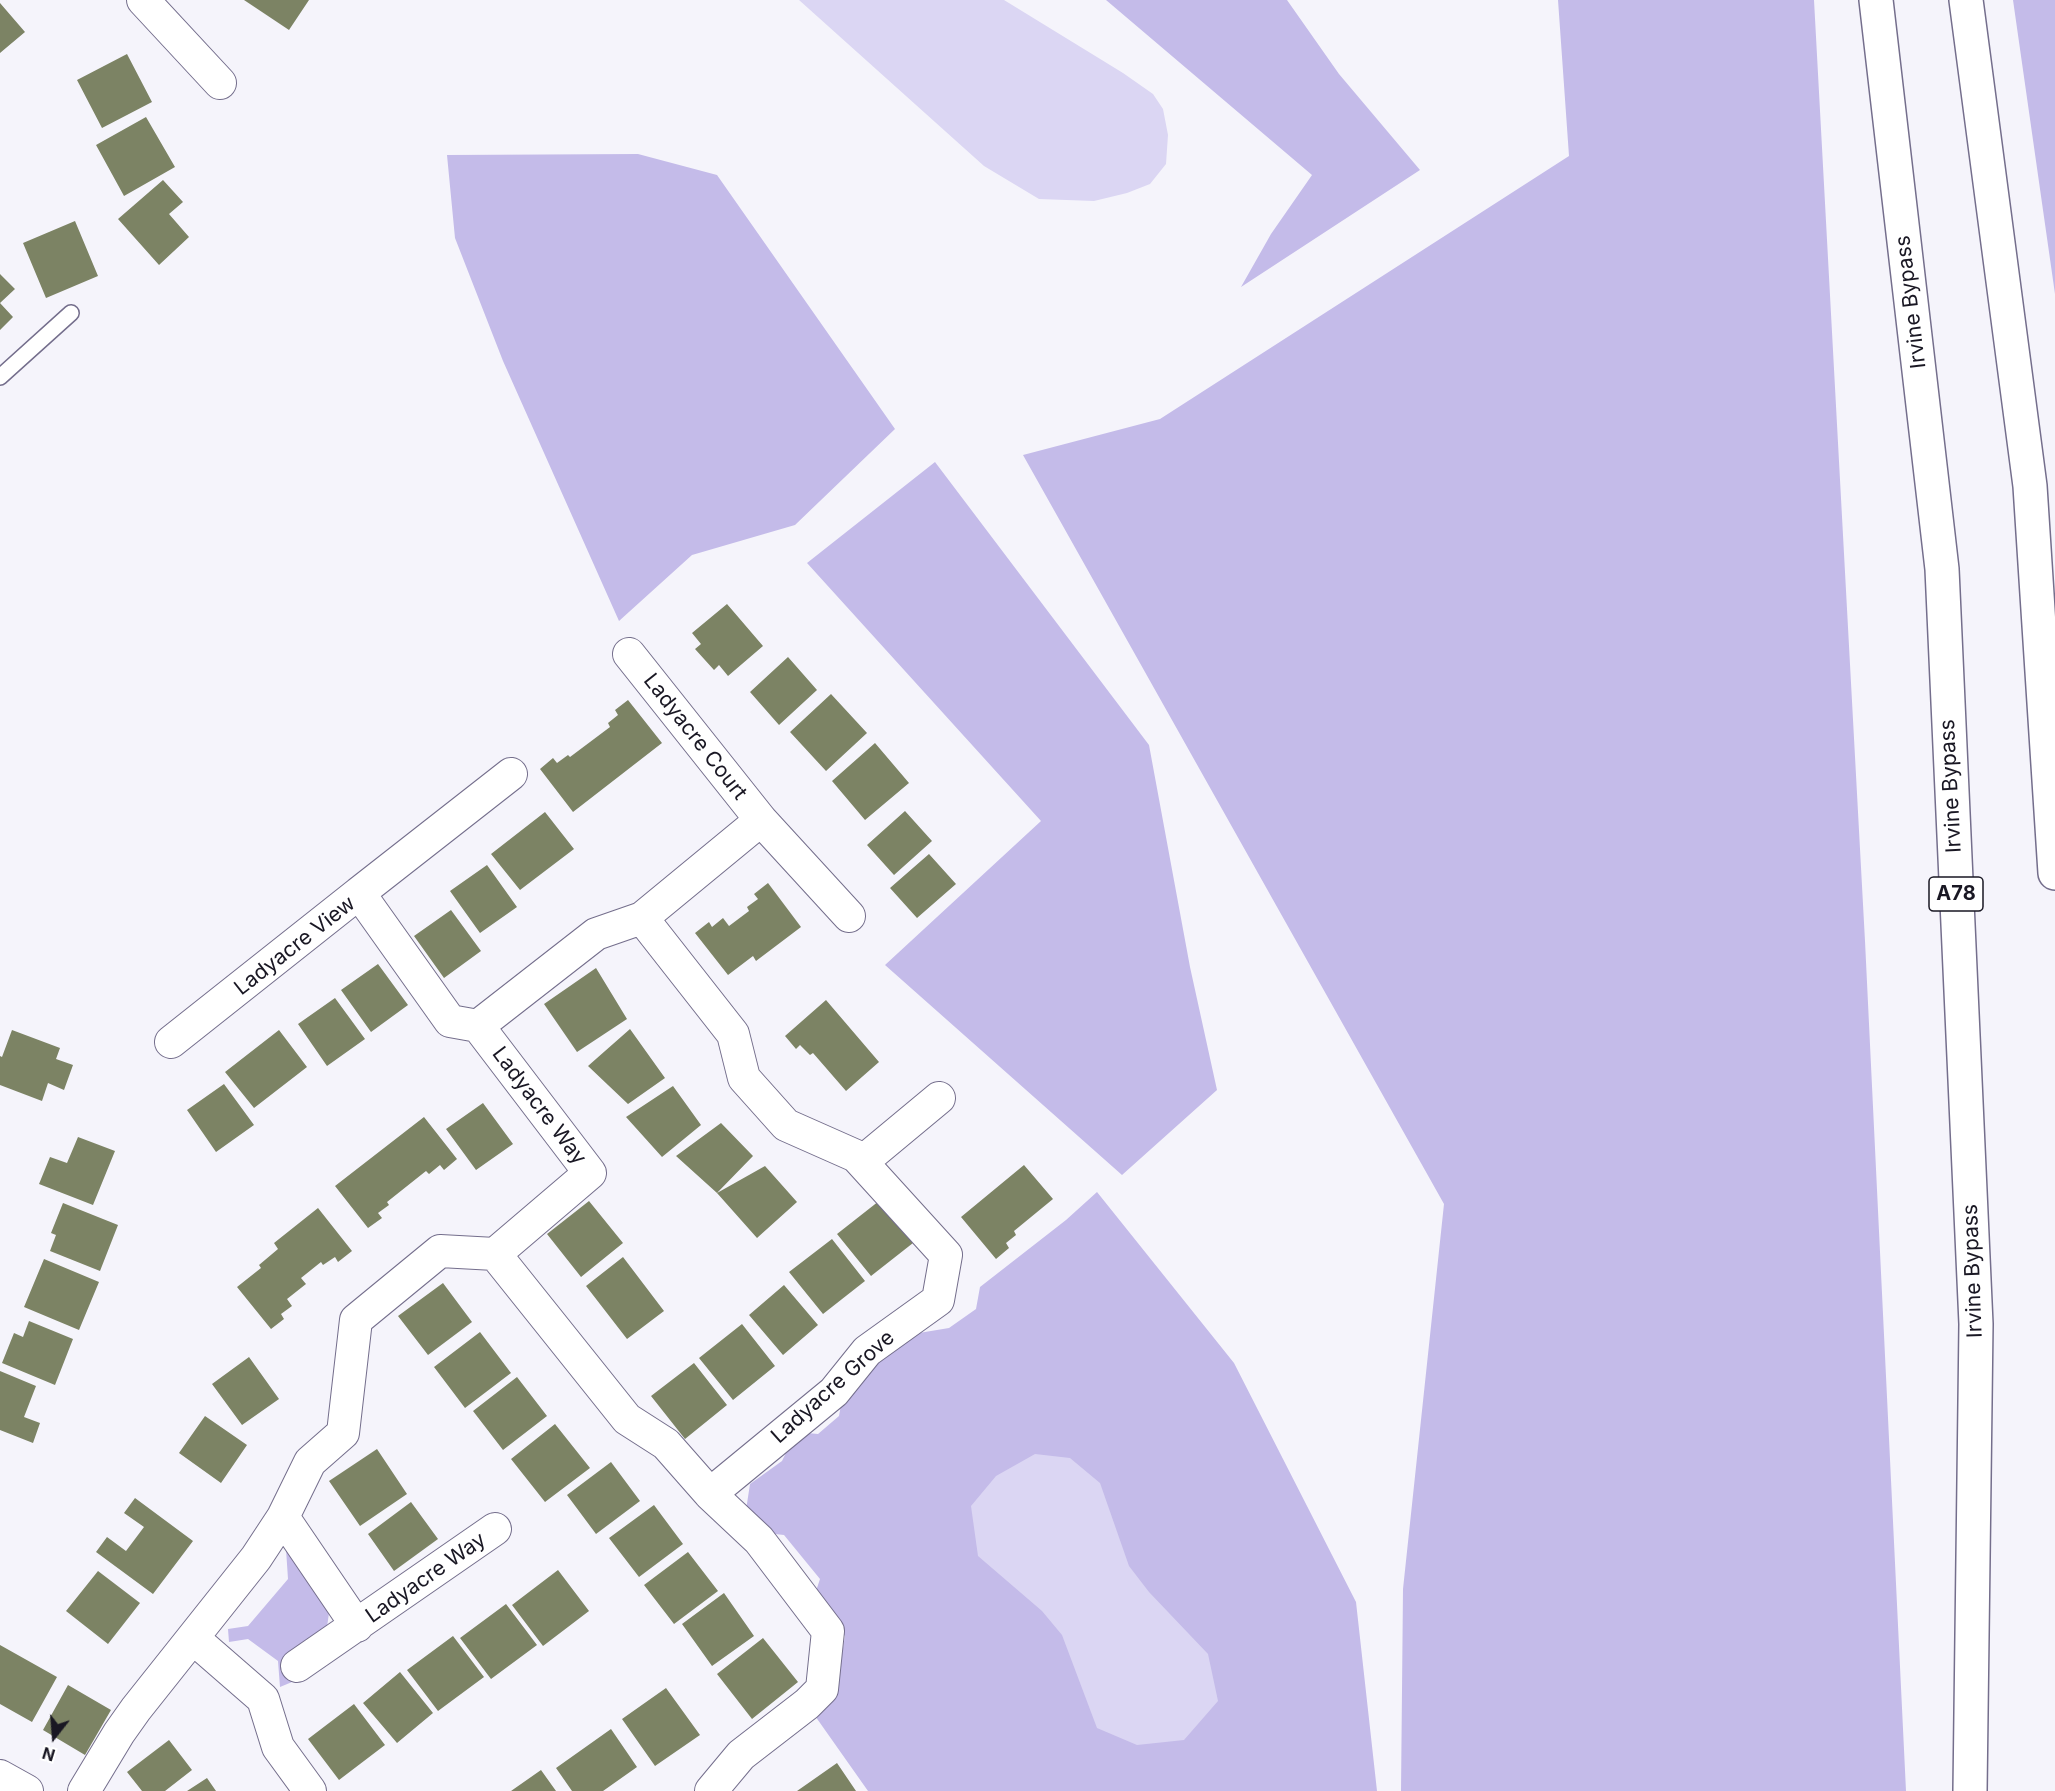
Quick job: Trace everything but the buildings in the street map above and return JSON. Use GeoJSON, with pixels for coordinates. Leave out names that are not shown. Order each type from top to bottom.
{"type":"FeatureCollection","features":[{"type":"Feature","properties":{"kind":"highway","name":"Irvine Bypass"},"geometry":{"type":"LineString","coordinates":[[1876,0],[1942,569],[1976,1324],[1970,1791]]}},
{"type":"Feature","properties":{"kind":"highway"},"geometry":{"type":"LineString","coordinates":[[1966,0],[2030,486],[2055,873]]}},
{"type":"Feature","properties":{"kind":"street"},"geometry":{"type":"LineString","coordinates":[[143,0],[220,83]]}},
{"type":"Feature","properties":{"kind":"street","name":"Ladyacre Court"},"geometry":{"type":"LineString","coordinates":[[629,654],[761,820],[849,916]]}},
{"type":"Feature","properties":{"kind":"street"},"geometry":{"type":"LineString","coordinates":[[359,893],[511,774]]}},
{"type":"Feature","properties":{"kind":"street","name":"Ladyacre Court"},"geometry":{"type":"LineString","coordinates":[[478,1026],[596,934],[642,918],[761,820]]}},
{"type":"Feature","properties":{"kind":"street","name":"Ladyacre View"},"geometry":{"type":"LineString","coordinates":[[171,1042],[359,893],[450,1021],[478,1026]]}},
{"type":"Feature","properties":{"kind":"street","name":"Ladyacre Grove"},"geometry":{"type":"LineString","coordinates":[[642,918],[733,1034],[744,1078],[786,1125],[856,1156],[946,1255],[938,1300],[867,1351],[834,1392],[710,1494]]}},
{"type":"Feature","properties":{"kind":"street","name":"Ladyacre Way"},"geometry":{"type":"LineString","coordinates":[[478,1026],[590,1173],[495,1254]]}},
{"type":"Feature","properties":{"kind":"street"},"geometry":{"type":"LineString","coordinates":[[862,1162],[939,1098]]}},
{"type":"Feature","properties":{"kind":"street"},"geometry":{"type":"LineString","coordinates":[[84,1791],[136,1709],[194,1639],[256,1558],[283,1517],[310,1462],[343,1433],[356,1320],[440,1251],[495,1254],[627,1419],[666,1444],[710,1494],[759,1540],[828,1631],[822,1689],[807,1704],[741,1755],[711,1791]]}},
{"type":"Feature","properties":{"kind":"street","name":"Ladyacre Way"},"geometry":{"type":"LineString","coordinates":[[283,1517],[357,1626]]}},
{"type":"Feature","properties":{"kind":"street","name":"Ladyacre Way"},"geometry":{"type":"LineString","coordinates":[[297,1666],[495,1529]]}},
{"type":"Feature","properties":{"kind":"street"},"geometry":{"type":"LineString","coordinates":[[194,1639],[262,1699],[278,1747],[310,1791]]}},
{"type":"Feature","properties":{"kind":"street"},"geometry":{"type":"LineString","coordinates":[[0,1776],[27,1791]]}},
{"type":"Feature","properties":{"kind":"lane"},"geometry":{"type":"LineString","coordinates":[[0,377],[71,313]]}},
{"type":"Feature","properties":{"kind":"shaded area"},"geometry":{"type":"Polygon","coordinates":[[[799,0],[1004,0],[1153,94],[1163,109],[1168,135],[1166,164],[1150,184],[1127,193],[1094,201],[1039,199],[984,166],[799,0]]]}},
{"type":"Feature","properties":{"kind":"shaded area"},"geometry":{"type":"Polygon","coordinates":[[[1106,0],[1287,0],[1339,74],[1420,170],[1241,287],[1271,234],[1312,175],[1106,0]]]}},
{"type":"Feature","properties":{"kind":"shaded area"},"geometry":{"type":"Polygon","coordinates":[[[1558,0],[1814,0],[1865,941],[1906,1791],[1401,1791],[1403,1589],[1444,1204],[1023,455],[1160,419],[1569,156],[1558,0]]]}},
{"type":"Feature","properties":{"kind":"shaded area"},"geometry":{"type":"Polygon","coordinates":[[[2013,0],[2055,0],[2055,294],[2013,0]]]}},
{"type":"Feature","properties":{"kind":"shaded area"},"geometry":{"type":"Polygon","coordinates":[[[638,154],[717,175],[895,429],[795,525],[692,555],[619,621],[503,361],[455,238],[447,155],[638,154]]]}},
{"type":"Feature","properties":{"kind":"shaded area"},"geometry":{"type":"Polygon","coordinates":[[[935,462],[1149,745],[1190,967],[1217,1090],[1122,1175],[885,965],[1041,821],[807,563],[935,462]]]}},
{"type":"Feature","properties":{"kind":"shaded area"},"geometry":{"type":"Polygon","coordinates":[[[1097,1192],[1234,1363],[1356,1602],[1377,1791],[868,1791],[813,1713],[836,1690],[845,1636],[814,1597],[820,1579],[784,1535],[766,1533],[746,1510],[750,1484],[782,1461],[796,1432],[818,1434],[839,1416],[842,1399],[901,1336],[949,1328],[976,1309],[980,1287],[1066,1220],[1097,1192]]]}},
{"type":"Feature","properties":{"kind":"shaded area"},"geometry":{"type":"Polygon","coordinates":[[[1035,1454],[1070,1458],[1100,1483],[1129,1566],[1149,1592],[1208,1654],[1218,1701],[1184,1740],[1137,1745],[1097,1728],[1062,1635],[1042,1611],[978,1556],[971,1506],[996,1476],[1035,1454]]]}},
{"type":"Feature","properties":{"kind":"shaded area"},"geometry":{"type":"Polygon","coordinates":[[[286,1549],[330,1606],[326,1634],[283,1666],[292,1682],[280,1687],[278,1661],[248,1639],[229,1642],[228,1629],[248,1626],[288,1579],[286,1549]]]}}]}
